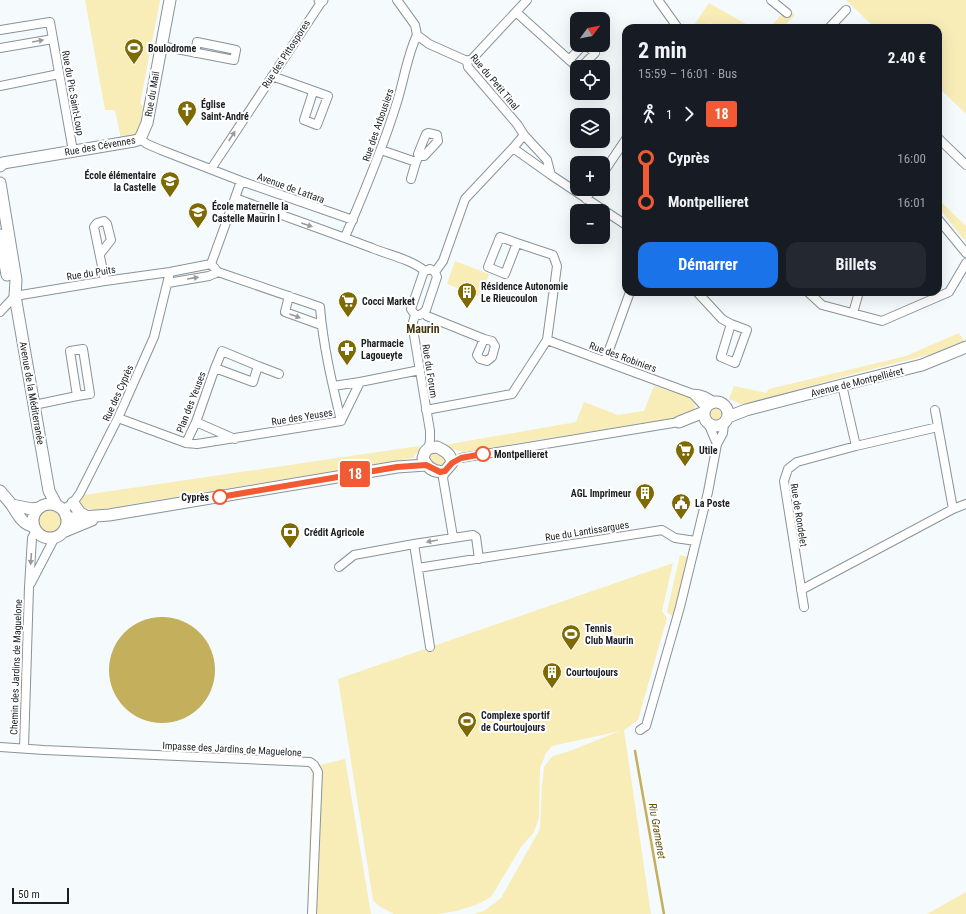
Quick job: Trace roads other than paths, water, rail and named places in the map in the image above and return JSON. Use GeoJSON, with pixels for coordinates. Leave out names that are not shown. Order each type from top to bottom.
{"type":"FeatureCollection","features":[{"type":"Feature","properties":{"kind":"street","name":"Rue du Mail"},"geometry":{"type":"LineString","coordinates":[[140,139],[147,123],[170,0]]}},
{"type":"Feature","properties":{"kind":"street","name":"Rue des Pittospores"},"geometry":{"type":"LineString","coordinates":[[211,169],[322,0]]}},
{"type":"Feature","properties":{"kind":"street"},"geometry":{"type":"LineString","coordinates":[[397,0],[415,24],[417,35]]}},
{"type":"Feature","properties":{"kind":"street"},"geometry":{"type":"LineString","coordinates":[[467,61],[472,59],[528,0]]}},
{"type":"Feature","properties":{"kind":"street"},"geometry":{"type":"LineString","coordinates":[[658,0],[675,24]]}},
{"type":"Feature","properties":{"kind":"street"},"geometry":{"type":"LineString","coordinates":[[771,0],[787,13]]}},
{"type":"Feature","properties":{"kind":"street"},"geometry":{"type":"LineString","coordinates":[[833,24],[846,10]]}},
{"type":"Feature","properties":{"kind":"street"},"geometry":{"type":"LineString","coordinates":[[516,12],[569,60],[577,52]]}},
{"type":"Feature","properties":{"kind":"street","name":"Rue du Pic Saint-Loup"},"geometry":{"type":"LineString","coordinates":[[0,30],[50,22],[73,151]]}},
{"type":"Feature","properties":{"kind":"street","name":"Rue du Petit Tinal"},"geometry":{"type":"LineString","coordinates":[[417,35],[429,44],[467,61],[468,67],[517,124],[524,135],[547,160],[551,175]]}},
{"type":"Feature","properties":{"kind":"street","name":"Rue des Arbousiers"},"geometry":{"type":"LineString","coordinates":[[353,220],[381,150],[397,102],[411,46],[417,35]]}},
{"type":"Feature","properties":{"kind":"street","name":"Rue du Pic Saint-Loup"},"geometry":{"type":"LineString","coordinates":[[0,48],[53,39]]}},
{"type":"Feature","properties":{"kind":"street"},"geometry":{"type":"LineString","coordinates":[[161,46],[195,53]]}},
{"type":"Feature","properties":{"kind":"street"},"geometry":{"type":"LineString","coordinates":[[588,60],[594,53],[593,52]]}},
{"type":"Feature","properties":{"kind":"street"},"geometry":{"type":"LineString","coordinates":[[0,86],[59,74]]}},
{"type":"Feature","properties":{"kind":"street"},"geometry":{"type":"LineString","coordinates":[[272,76],[313,92]]}},
{"type":"Feature","properties":{"kind":"street"},"geometry":{"type":"LineString","coordinates":[[435,272],[443,261],[465,199],[524,135]]}},
{"type":"Feature","properties":{"kind":"street","name":"Rue des Cévennes"},"geometry":{"type":"LineString","coordinates":[[0,166],[3,163],[140,139],[161,150],[241,181]]}},
{"type":"Feature","properties":{"kind":"street"},"geometry":{"type":"LineString","coordinates":[[942,142],[966,165]]}},
{"type":"Feature","properties":{"kind":"street"},"geometry":{"type":"LineString","coordinates":[[610,163],[622,145]]}},
{"type":"Feature","properties":{"kind":"street"},"geometry":{"type":"LineString","coordinates":[[513,148],[586,199],[622,222]]}},
{"type":"Feature","properties":{"kind":"street"},"geometry":{"type":"LineString","coordinates":[[381,150],[417,159],[411,179]]}},
{"type":"Feature","properties":{"kind":"street","name":"Avenue de Lattara"},"geometry":{"type":"LineString","coordinates":[[211,264],[241,181],[353,220]]}},
{"type":"Feature","properties":{"kind":"street","name":"Avenue de la Méditerranée"},"geometry":{"type":"LineString","coordinates":[[0,183],[1,205],[16,280],[15,296],[49,491],[61,511]]}},
{"type":"Feature","properties":{"kind":"street"},"geometry":{"type":"LineString","coordinates":[[235,198],[345,237],[414,264],[425,271],[430,269],[435,272],[437,277],[420,314],[484,339]]}},
{"type":"Feature","properties":{"kind":"street"},"geometry":{"type":"LineString","coordinates":[[345,237],[353,220]]}},
{"type":"Feature","properties":{"kind":"street"},"geometry":{"type":"LineString","coordinates":[[942,224],[966,253]]}},
{"type":"Feature","properties":{"kind":"street","name":"Avenue de la Méditerranée"},"geometry":{"type":"LineString","coordinates":[[0,235],[8,282],[15,296]]}},
{"type":"Feature","properties":{"kind":"street"},"geometry":{"type":"LineString","coordinates":[[426,410],[512,394],[547,340],[557,266],[552,256],[517,243],[500,237],[488,267],[505,274],[517,243]]}},
{"type":"Feature","properties":{"kind":"street"},"geometry":{"type":"LineString","coordinates":[[100,254],[105,281]]}},
{"type":"Feature","properties":{"kind":"street"},"geometry":{"type":"LineString","coordinates":[[942,295],[949,292],[966,263]]}},
{"type":"Feature","properties":{"kind":"street"},"geometry":{"type":"LineString","coordinates":[[211,264],[218,272],[320,307],[321,325],[341,421]]}},
{"type":"Feature","properties":{"kind":"street","name":"Rue du Puits"},"geometry":{"type":"LineString","coordinates":[[15,296],[170,272],[211,264]]}},
{"type":"Feature","properties":{"kind":"street","name":"Rue du Forum"},"geometry":{"type":"LineString","coordinates":[[425,271],[411,309],[420,314],[413,322],[413,329],[433,448]]}},
{"type":"Feature","properties":{"kind":"street","name":"Rue des Cyprès"},"geometry":{"type":"LineString","coordinates":[[61,511],[73,502],[80,493],[118,418],[154,337],[170,272]]}},
{"type":"Feature","properties":{"kind":"street"},"geometry":{"type":"LineString","coordinates":[[168,283],[209,276],[218,272]]}},
{"type":"Feature","properties":{"kind":"street"},"geometry":{"type":"LineString","coordinates":[[0,312],[15,296]]}},
{"type":"Feature","properties":{"kind":"street"},"geometry":{"type":"LineString","coordinates":[[289,296],[285,312],[321,325]]}},
{"type":"Feature","properties":{"kind":"street"},"geometry":{"type":"LineString","coordinates":[[605,361],[629,296]]}},
{"type":"Feature","properties":{"kind":"street"},"geometry":{"type":"LineString","coordinates":[[701,296],[722,319],[747,330],[735,362],[720,357],[731,324]]}},
{"type":"Feature","properties":{"kind":"street"},"geometry":{"type":"LineString","coordinates":[[812,296],[822,305],[882,321],[940,296]]}},
{"type":"Feature","properties":{"kind":"street"},"geometry":{"type":"LineString","coordinates":[[853,313],[858,296]]}},
{"type":"Feature","properties":{"kind":"street","name":"Rue des Robiniers"},"geometry":{"type":"LineString","coordinates":[[547,340],[693,394],[697,393],[707,397],[708,413]]}},
{"type":"Feature","properties":{"kind":"street","name":"Avenue de Montpelliéret"},"geometry":{"type":"LineString","coordinates":[[726,417],[746,410],[842,385],[922,366],[966,348]]}},
{"type":"Feature","properties":{"kind":"street"},"geometry":{"type":"LineString","coordinates":[[34,405],[90,394],[83,349],[70,351],[77,396]]}},
{"type":"Feature","properties":{"kind":"street","name":"Plan des Yeuses"},"geometry":{"type":"LineString","coordinates":[[186,443],[196,422],[222,351],[279,374]]}},
{"type":"Feature","properties":{"kind":"street","name":"Plan des Yeuses"},"geometry":{"type":"LineString","coordinates":[[215,368],[252,382],[258,366]]}},
{"type":"Feature","properties":{"kind":"street"},"geometry":{"type":"LineString","coordinates":[[333,386],[420,370]]}},
{"type":"Feature","properties":{"kind":"street","name":"Rue des Yeuses"},"geometry":{"type":"LineString","coordinates":[[118,418],[186,443],[197,444],[235,439],[341,421],[360,382]]}},
{"type":"Feature","properties":{"kind":"street"},"geometry":{"type":"LineString","coordinates":[[842,385],[856,446]]}},
{"type":"Feature","properties":{"kind":"street"},"geometry":{"type":"LineString","coordinates":[[12,505],[32,509],[48,505],[61,511],[70,518],[109,515],[424,462],[448,466],[679,422],[708,413],[722,404],[726,417],[723,433],[717,444],[708,492],[680,607],[646,726],[640,730]]}},
{"type":"Feature","properties":{"kind":"street"},"geometry":{"type":"LineString","coordinates":[[935,410],[953,509]]}},
{"type":"Feature","properties":{"kind":"street"},"geometry":{"type":"LineString","coordinates":[[708,413],[714,426],[726,417]]}},
{"type":"Feature","properties":{"kind":"street"},"geometry":{"type":"LineString","coordinates":[[708,413],[717,444]]}},
{"type":"Feature","properties":{"kind":"street"},"geometry":{"type":"LineString","coordinates":[[196,422],[235,439]]}},
{"type":"Feature","properties":{"kind":"street","name":"Rue de Rondelet"},"geometry":{"type":"LineString","coordinates":[[804,607],[784,482],[788,469],[797,462],[856,446],[938,427]]}},
{"type":"Feature","properties":{"kind":"street"},"geometry":{"type":"LineString","coordinates":[[424,462],[425,452],[433,448],[444,450],[448,466],[453,537]]}},
{"type":"Feature","properties":{"kind":"street"},"geometry":{"type":"LineString","coordinates":[[35,529],[33,522],[34,514],[41,507],[49,491]]}},
{"type":"Feature","properties":{"kind":"street"},"geometry":{"type":"LineString","coordinates":[[0,492],[12,505],[14,511],[22,520],[35,529],[42,537],[46,538],[109,515]]}},
{"type":"Feature","properties":{"kind":"street"},"geometry":{"type":"LineString","coordinates":[[73,502],[80,513],[88,517]]}},
{"type":"Feature","properties":{"kind":"street"},"geometry":{"type":"LineString","coordinates":[[801,590],[953,509],[966,504]]}},
{"type":"Feature","properties":{"kind":"street"},"geometry":{"type":"LineString","coordinates":[[59,534],[66,524],[61,511]]}},
{"type":"Feature","properties":{"kind":"street","name":"Chemin des Jardins de Maguelone"},"geometry":{"type":"LineString","coordinates":[[0,747],[24,748],[29,587],[32,538],[35,529]]}},
{"type":"Feature","properties":{"kind":"street","name":"Rue du Lantissargues"},"geometry":{"type":"LineString","coordinates":[[418,568],[662,530],[675,538],[696,541]]}},
{"type":"Feature","properties":{"kind":"street","name":"Chemin des Jardins de Maguelone"},"geometry":{"type":"LineString","coordinates":[[29,587],[59,534]]}},
{"type":"Feature","properties":{"kind":"street"},"geometry":{"type":"LineString","coordinates":[[339,567],[354,555],[453,537],[473,535],[476,537],[479,559]]}},
{"type":"Feature","properties":{"kind":"street"},"geometry":{"type":"LineString","coordinates":[[414,544],[430,647]]}},
{"type":"Feature","properties":{"kind":"street","name":"Impasse des Jardins de Maguelone"},"geometry":{"type":"LineString","coordinates":[[24,748],[310,762],[314,765],[318,772],[312,914]]}},
{"type":"Feature","properties":{"kind":"waterway","name":"Riu Gramenet"},"geometry":{"type":"LineString","coordinates":[[635,751],[664,914]]}},
{"type":"Feature","properties":{"kind":"place","name":"Boulodrome"},"geometry":{"type":"Point","coordinates":[134,65]}},
{"type":"Feature","properties":{"kind":"place","name":"Église Saint-André"},"geometry":{"type":"Point","coordinates":[187,127]}},
{"type":"Feature","properties":{"kind":"place","name":"École élémentaire la Castelle"},"geometry":{"type":"Point","coordinates":[170,198]}},
{"type":"Feature","properties":{"kind":"place","name":"École maternelle la Castelle Maurin I"},"geometry":{"type":"Point","coordinates":[198,229]}},
{"type":"Feature","properties":{"kind":"place","name":"Résidence Autonomie Le Rieucoulon"},"geometry":{"type":"Point","coordinates":[467,309]}},
{"type":"Feature","properties":{"kind":"place","name":"Cocci Market"},"geometry":{"type":"Point","coordinates":[348,318]}},
{"type":"Feature","properties":{"kind":"place","name":"Pharmacie Lagoueyte"},"geometry":{"type":"Point","coordinates":[347,366]}},
{"type":"Feature","properties":{"kind":"place","name":"Montpellieret"},"geometry":{"type":"Point","coordinates":[483,454]}},
{"type":"Feature","properties":{"kind":"place","name":"Utile"},"geometry":{"type":"Point","coordinates":[685,467]}},
{"type":"Feature","properties":{"kind":"place","name":"Cyprès"},"geometry":{"type":"Point","coordinates":[220,497]}},
{"type":"Feature","properties":{"kind":"place","name":"AGL Imprimeur"},"geometry":{"type":"Point","coordinates":[645,510]}},
{"type":"Feature","properties":{"kind":"place","name":"La Poste"},"geometry":{"type":"Point","coordinates":[681,520]}},
{"type":"Feature","properties":{"kind":"place","name":"Crédit Agricole"},"geometry":{"type":"Point","coordinates":[290,549]}},
{"type":"Feature","properties":{"kind":"place","name":"Tennis Club Maurin"},"geometry":{"type":"Point","coordinates":[571,651]}},
{"type":"Feature","properties":{"kind":"place","name":"Courtoujours"},"geometry":{"type":"Point","coordinates":[552,689]}},
{"type":"Feature","properties":{"kind":"place","name":"Complexe sportif de Courtoujours"},"geometry":{"type":"Point","coordinates":[467,738]}},
{"type":"Feature","properties":{"kind":"district","name":"Maurin"},"geometry":{"type":"Point","coordinates":[423,329]}}]}
